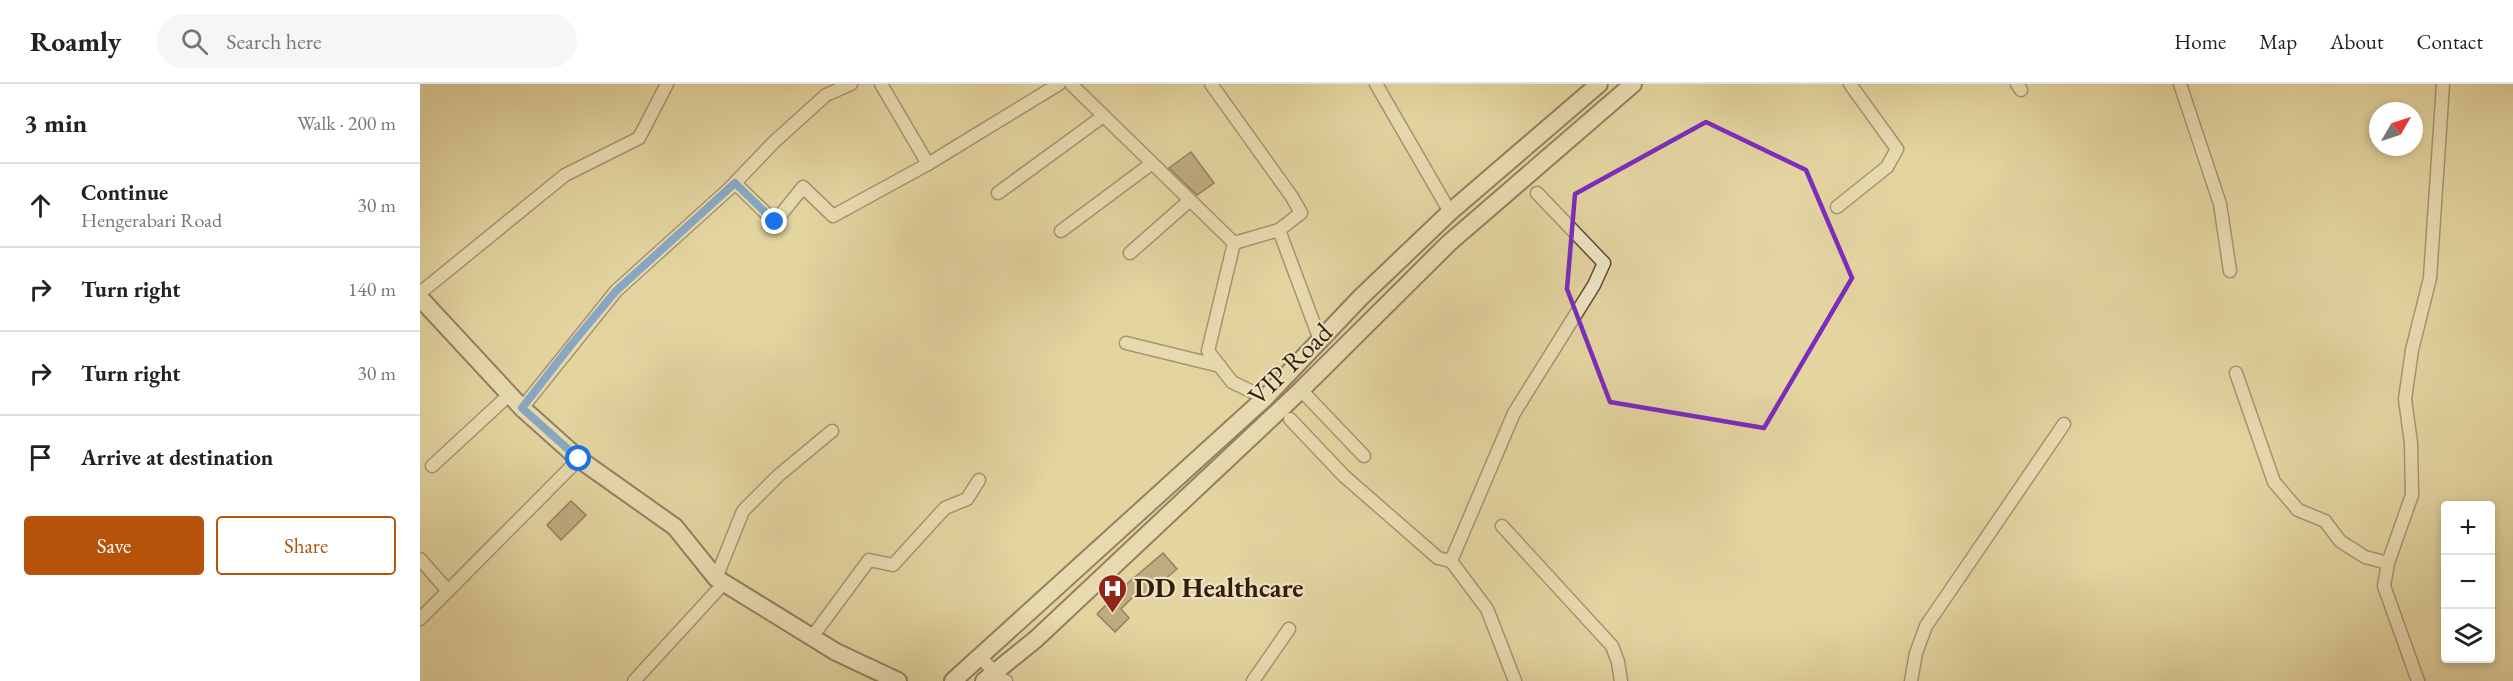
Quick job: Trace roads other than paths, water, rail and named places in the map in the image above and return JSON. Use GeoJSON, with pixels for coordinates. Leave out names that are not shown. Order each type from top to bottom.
{"type":"FeatureCollection","features":[{"type":"Feature","properties":{"kind":"main road","name":"VIP Road"},"geometry":{"type":"LineString","coordinates":[[953,681],[1265,398],[1361,297],[1450,212],[1599,84]]}},
{"type":"Feature","properties":{"kind":"main road","name":"VIP Road"},"geometry":{"type":"LineString","coordinates":[[995,678],[1300,390],[1449,243],[1633,84]]}},
{"type":"Feature","properties":{"kind":"main road"},"geometry":{"type":"LineString","coordinates":[[420,298],[522,408],[579,459],[675,527],[720,581],[836,652],[898,681]]}},
{"type":"Feature","properties":{"kind":"street"},"geometry":{"type":"LineString","coordinates":[[420,293],[565,174],[639,138],[667,84]]}},
{"type":"Feature","properties":{"kind":"street"},"geometry":{"type":"LineString","coordinates":[[522,408],[616,291],[735,183],[774,142],[826,95],[851,84]]}},
{"type":"Feature","properties":{"kind":"street"},"geometry":{"type":"LineString","coordinates":[[881,84],[928,164]]}},
{"type":"Feature","properties":{"kind":"street"},"geometry":{"type":"LineString","coordinates":[[735,183],[775,222],[803,187],[834,216],[928,164],[1059,84]]}},
{"type":"Feature","properties":{"kind":"street"},"geometry":{"type":"LineString","coordinates":[[1071,84],[1102,117],[1234,243]]}},
{"type":"Feature","properties":{"kind":"street"},"geometry":{"type":"LineString","coordinates":[[1211,84],[1301,213],[1279,230],[1234,243]]}},
{"type":"Feature","properties":{"kind":"street"},"geometry":{"type":"LineString","coordinates":[[1376,84],[1450,212]]}},
{"type":"Feature","properties":{"kind":"street"},"geometry":{"type":"LineString","coordinates":[[1837,207],[1887,166],[1897,149],[1850,84]]}},
{"type":"Feature","properties":{"kind":"street"},"geometry":{"type":"LineString","coordinates":[[2180,84],[2220,204],[2230,271]]}},
{"type":"Feature","properties":{"kind":"street"},"geometry":{"type":"LineString","coordinates":[[2418,681],[2384,586],[2388,562],[2412,495],[2411,443],[2405,399],[2412,350],[2430,278],[2443,84]]}},
{"type":"Feature","properties":{"kind":"street"},"geometry":{"type":"LineString","coordinates":[[998,193],[1102,117]]}},
{"type":"Feature","properties":{"kind":"street"},"geometry":{"type":"LineString","coordinates":[[1061,231],[1151,164]]}},
{"type":"Feature","properties":{"kind":"street"},"geometry":{"type":"LineString","coordinates":[[1451,561],[1514,413],[1594,285],[1604,263],[1537,193]]}},
{"type":"Feature","properties":{"kind":"street"},"geometry":{"type":"LineString","coordinates":[[1130,253],[1189,201]]}},
{"type":"Feature","properties":{"kind":"street"},"geometry":{"type":"LineString","coordinates":[[1279,230],[1320,340]]}},
{"type":"Feature","properties":{"kind":"street"},"geometry":{"type":"LineString","coordinates":[[1234,243],[1208,351],[1232,382],[1265,398]]}},
{"type":"Feature","properties":{"kind":"street"},"geometry":{"type":"LineString","coordinates":[[1126,343],[1220,366]]}},
{"type":"Feature","properties":{"kind":"street"},"geometry":{"type":"LineString","coordinates":[[2236,373],[2274,482],[2298,510],[2325,521],[2340,541],[2365,557],[2388,562]]}},
{"type":"Feature","properties":{"kind":"street"},"geometry":{"type":"LineString","coordinates":[[1300,390],[1364,456]]}},
{"type":"Feature","properties":{"kind":"street"},"geometry":{"type":"LineString","coordinates":[[432,466],[509,395]]}},
{"type":"Feature","properties":{"kind":"street"},"geometry":{"type":"LineString","coordinates":[[1290,419],[1344,476],[1438,558],[1451,561],[1486,609],[1515,681]]}},
{"type":"Feature","properties":{"kind":"street"},"geometry":{"type":"LineString","coordinates":[[1911,681],[1916,652],[1926,626],[2064,424]]}},
{"type":"Feature","properties":{"kind":"street"},"geometry":{"type":"LineString","coordinates":[[634,681],[720,581],[743,511],[779,475],[832,431]]}},
{"type":"Feature","properties":{"kind":"street"},"geometry":{"type":"LineString","coordinates":[[420,619],[579,459]]}},
{"type":"Feature","properties":{"kind":"street"},"geometry":{"type":"LineString","coordinates":[[812,637],[869,560],[893,565],[945,508],[968,498],[979,480]]}},
{"type":"Feature","properties":{"kind":"street"},"geometry":{"type":"LineString","coordinates":[[1502,526],[1612,646],[1618,662],[1621,681]]}},
{"type":"Feature","properties":{"kind":"street"},"geometry":{"type":"LineString","coordinates":[[420,559],[448,591]]}},
{"type":"Feature","properties":{"kind":"street"},"geometry":{"type":"LineString","coordinates":[[1253,681],[1289,629]]}},
{"type":"Feature","properties":{"kind":"street"},"geometry":{"type":"LineString","coordinates":[[980,657],[995,678]]}},
{"type":"Feature","properties":{"kind":"place","name":"DD Healthcare"},"geometry":{"type":"Point","coordinates":[1113,614]}}]}
